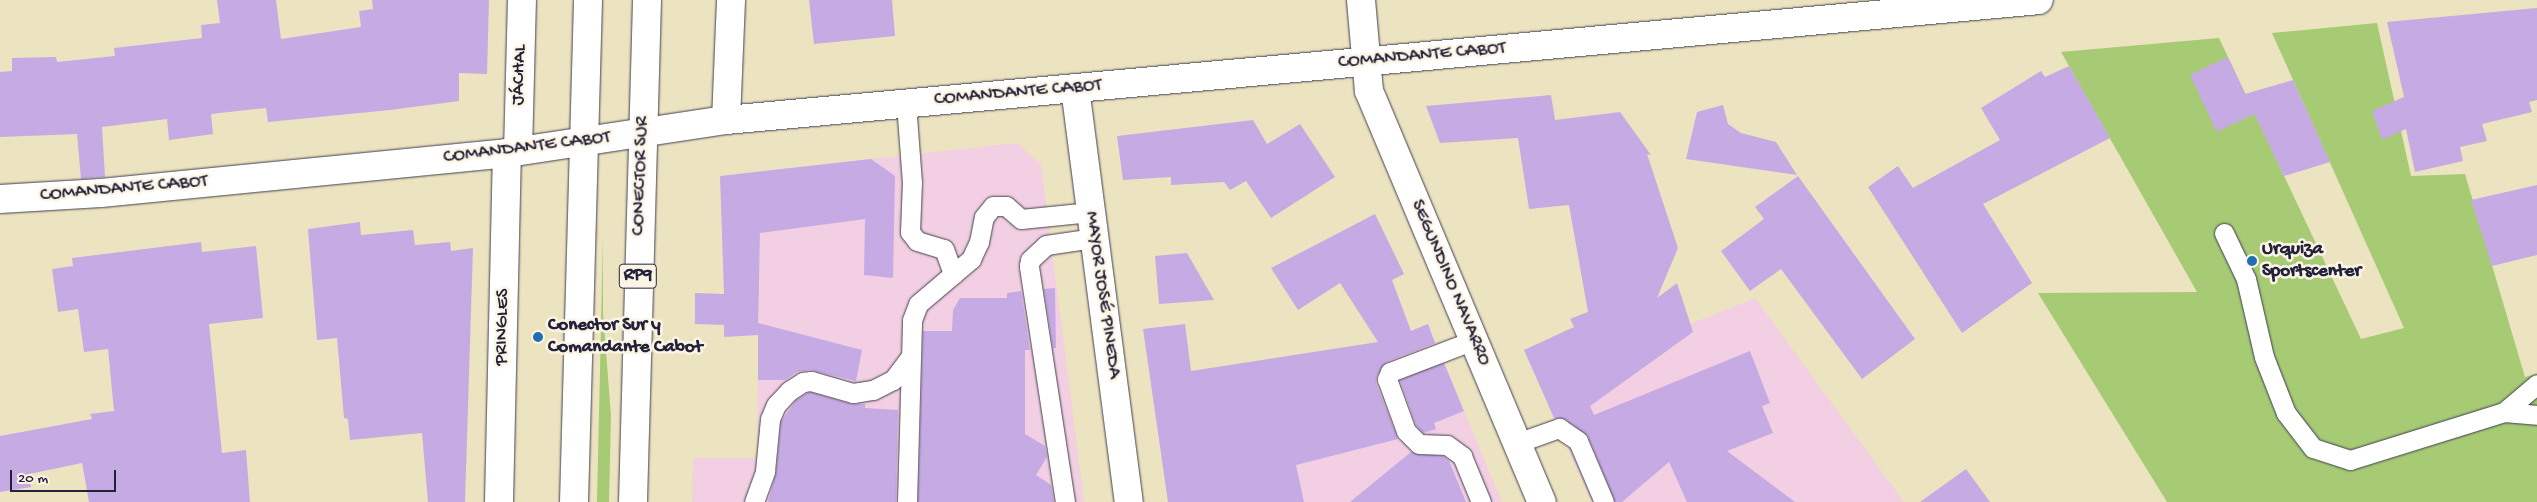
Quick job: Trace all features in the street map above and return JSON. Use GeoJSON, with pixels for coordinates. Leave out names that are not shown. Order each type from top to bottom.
{"type":"FeatureCollection","features":[{"type":"Feature","properties":{"kind":"main road","name":"JÁCHAL"},"geometry":{"type":"LineString","coordinates":[[513,152],[522,0]]}},
{"type":"Feature","properties":{"kind":"main road"},"geometry":{"type":"LineString","coordinates":[[574,502],[588,0]]}},
{"type":"Feature","properties":{"kind":"main road","name":"CONECTOR SUR"},"geometry":{"type":"LineString","coordinates":[[633,502],[647,0]]}},
{"type":"Feature","properties":{"kind":"main road"},"geometry":{"type":"LineString","coordinates":[[726,120],[731,0]]}},
{"type":"Feature","properties":{"kind":"main road","name":"SEGUNDINO NAVARRO"},"geometry":{"type":"LineString","coordinates":[[1362,0],[1369,92],[1542,502]]}},
{"type":"Feature","properties":{"kind":"main road","name":"COMANDANTE CABOT"},"geometry":{"type":"LineString","coordinates":[[0,199],[101,193],[513,152],[726,120],[2038,0]]}},
{"type":"Feature","properties":{"kind":"main road","name":"MAYOR JOSÉ PINEDA"},"geometry":{"type":"LineString","coordinates":[[1074,88],[1129,502]]}},
{"type":"Feature","properties":{"kind":"main road","name":"PRINGLES"},"geometry":{"type":"LineString","coordinates":[[499,502],[513,152]]}},
{"type":"Feature","properties":{"kind":"lane"},"geometry":{"type":"LineString","coordinates":[[906,103],[912,182],[910,232],[917,241],[944,249],[953,274]]}},
{"type":"Feature","properties":{"kind":"lane"},"geometry":{"type":"LineString","coordinates":[[907,502],[912,320],[918,304],[971,259],[984,217],[993,206],[1006,206],[1022,219],[1091,212]]}},
{"type":"Feature","properties":{"kind":"lane"},"geometry":{"type":"LineString","coordinates":[[2224,233],[2246,279],[2257,317],[2264,357],[2286,413],[2313,448],[2350,460],[2504,412],[2537,415]]}},
{"type":"Feature","properties":{"kind":"lane"},"geometry":{"type":"LineString","coordinates":[[1065,502],[1029,266],[1030,260],[1046,245],[1094,238]]}},
{"type":"Feature","properties":{"kind":"lane"},"geometry":{"type":"LineString","coordinates":[[1474,340],[1390,372],[1387,379],[1406,431],[1419,444],[1447,445],[1462,456],[1481,502]]}},
{"type":"Feature","properties":{"kind":"lane"},"geometry":{"type":"LineString","coordinates":[[754,502],[765,471],[770,419],[776,405],[789,391],[803,382],[811,381],[853,393],[873,390],[893,380],[911,356]]}},
{"type":"Feature","properties":{"kind":"lane"},"geometry":{"type":"LineString","coordinates":[[2504,412],[2537,384]]}},
{"type":"Feature","properties":{"kind":"lane"},"geometry":{"type":"LineString","coordinates":[[1517,443],[1559,428],[1578,441],[1604,502]]}},
{"type":"Feature","properties":{"kind":"shaded area"},"geometry":{"type":"Polygon","coordinates":[[[1017,143],[1041,164],[1084,502],[692,502],[693,458],[757,458],[761,171],[1017,143]]]}},
{"type":"Feature","properties":{"kind":"shaded area"},"geometry":{"type":"Polygon","coordinates":[[[1755,298],[1904,502],[1592,502],[1540,385],[1755,298]]]}},
{"type":"Feature","properties":{"kind":"shaded area"},"geometry":{"type":"Polygon","coordinates":[[[1428,324],[1502,502],[1304,502],[1278,378],[1428,324]]]}},
{"type":"Feature","properties":{"kind":"green space","name":"Urquiza Sportscenter"},"geometry":{"type":"Polygon","coordinates":[[[2377,23],[2411,176],[2465,174],[2525,377],[2537,374],[2537,502],[2167,502],[2038,293],[2197,292],[2061,52],[2219,38],[2361,339],[2404,328],[2272,33],[2377,23]]]}},
{"type":"Feature","properties":{"kind":"green space"},"geometry":{"type":"Polygon","coordinates":[[[603,238],[603,313],[611,416],[609,502],[597,502],[603,238]]]}},
{"type":"Feature","properties":{"kind":"building"},"geometry":{"type":"Polygon","coordinates":[[[217,0],[276,0],[281,39],[361,27],[359,11],[373,9],[372,0],[489,0],[487,74],[459,73],[459,101],[268,122],[266,108],[211,114],[213,134],[169,140],[167,119],[102,127],[105,177],[81,179],[77,134],[0,137],[0,72],[12,71],[12,58],[56,57],[57,62],[115,56],[114,48],[202,38],[201,25],[220,23],[217,0]]]}},
{"type":"Feature","properties":{"kind":"building"},"geometry":{"type":"Polygon","coordinates":[[[809,0],[892,0],[895,36],[814,44],[809,0]]]}},
{"type":"Feature","properties":{"kind":"building"},"geometry":{"type":"Polygon","coordinates":[[[2537,8],[2537,100],[2529,102],[2532,112],[2482,124],[2487,141],[2460,147],[2463,161],[2415,172],[2406,129],[2382,140],[2372,111],[2404,97],[2387,22],[2537,8]]]}},
{"type":"Feature","properties":{"kind":"building"},"geometry":{"type":"Polygon","coordinates":[[[2228,57],[2255,114],[2217,132],[2190,75],[2228,57]]]}},
{"type":"Feature","properties":{"kind":"building"},"geometry":{"type":"Polygon","coordinates":[[[2069,66],[2110,138],[1983,204],[2032,283],[1962,333],[1868,187],[1898,166],[1913,188],[2000,140],[1981,108],[2041,71],[2045,77],[2069,66]]]}},
{"type":"Feature","properties":{"kind":"building"},"geometry":{"type":"Polygon","coordinates":[[[2293,80],[2330,162],[2284,176],[2245,94],[2293,80]]]}},
{"type":"Feature","properties":{"kind":"building"},"geometry":{"type":"Polygon","coordinates":[[[1551,95],[1555,120],[1620,112],[1651,155],[1647,154],[1678,248],[1657,298],[1677,283],[1693,332],[1590,406],[1594,415],[1750,351],[1770,403],[1762,406],[1773,433],[1727,451],[1795,502],[1687,502],[1669,462],[1622,502],[1615,502],[1588,436],[1565,419],[1554,418],[1524,350],[1574,327],[1570,319],[1588,312],[1569,205],[1529,209],[1518,138],[1440,143],[1426,106],[1551,95]]]}},
{"type":"Feature","properties":{"kind":"building"},"geometry":{"type":"Polygon","coordinates":[[[1723,105],[1728,124],[1741,133],[1776,142],[1797,175],[1686,159],[1697,112],[1723,105]]]}},
{"type":"Feature","properties":{"kind":"building"},"geometry":{"type":"Polygon","coordinates":[[[1253,120],[1267,144],[1300,124],[1335,177],[1271,218],[1246,181],[1230,190],[1224,182],[1171,185],[1171,177],[1123,180],[1117,136],[1253,120]]]}},
{"type":"Feature","properties":{"kind":"building"},"geometry":{"type":"Polygon","coordinates":[[[871,159],[895,176],[893,278],[864,275],[865,219],[760,233],[758,335],[724,337],[724,325],[695,324],[695,293],[724,294],[720,176],[871,159]]]}},
{"type":"Feature","properties":{"kind":"building"},"geometry":{"type":"Polygon","coordinates":[[[1798,176],[1915,339],[1862,379],[1781,269],[1750,291],[1721,251],[1764,219],[1755,207],[1798,176]]]}},
{"type":"Feature","properties":{"kind":"building"},"geometry":{"type":"Polygon","coordinates":[[[2537,185],[2537,255],[2492,266],[2471,200],[2537,185]]]}},
{"type":"Feature","properties":{"kind":"building"},"geometry":{"type":"Polygon","coordinates":[[[1375,214],[1404,274],[1392,280],[1411,331],[1428,324],[1435,343],[1386,362],[1377,375],[1376,383],[1398,439],[1296,465],[1304,502],[1168,502],[1143,329],[1185,324],[1191,371],[1378,342],[1340,283],[1298,310],[1271,268],[1375,214]]]}},
{"type":"Feature","properties":{"kind":"building"},"geometry":{"type":"Polygon","coordinates":[[[360,222],[361,235],[413,230],[415,245],[450,242],[451,251],[473,248],[465,502],[428,502],[422,433],[350,440],[348,419],[344,418],[337,338],[317,340],[308,229],[360,222]]]}},
{"type":"Feature","properties":{"kind":"building"},"geometry":{"type":"Polygon","coordinates":[[[201,242],[202,252],[256,246],[263,318],[209,324],[222,453],[246,450],[250,502],[89,502],[82,463],[29,474],[31,487],[0,492],[0,436],[92,419],[90,414],[114,411],[108,349],[84,352],[78,309],[58,312],[52,269],[73,266],[72,258],[201,242]]]}},
{"type":"Feature","properties":{"kind":"building"},"geometry":{"type":"Polygon","coordinates":[[[1187,253],[1214,300],[1159,304],[1155,256],[1187,253]]]}},
{"type":"Feature","properties":{"kind":"building"},"geometry":{"type":"Polygon","coordinates":[[[1055,288],[1056,348],[1053,348],[1044,289],[1055,288]]]}},
{"type":"Feature","properties":{"kind":"building"},"geometry":{"type":"Polygon","coordinates":[[[1021,291],[1030,350],[1025,350],[1025,434],[1045,446],[1047,457],[1036,475],[1051,485],[1054,502],[918,502],[923,331],[952,331],[953,310],[960,298],[1007,298],[1007,293],[1021,291]]]}},
{"type":"Feature","properties":{"kind":"building"},"geometry":{"type":"Polygon","coordinates":[[[758,323],[862,350],[856,381],[810,370],[797,372],[785,380],[758,380],[758,323]]]}},
{"type":"Feature","properties":{"kind":"building"},"geometry":{"type":"Polygon","coordinates":[[[1444,363],[1464,411],[1434,423],[1436,429],[1423,433],[1416,425],[1400,380],[1444,363]]]}},
{"type":"Feature","properties":{"kind":"building"},"geometry":{"type":"Polygon","coordinates":[[[810,392],[852,404],[865,404],[865,408],[898,410],[896,502],[768,502],[776,472],[781,422],[796,400],[810,392]]]}},
{"type":"Feature","properties":{"kind":"building"},"geometry":{"type":"Polygon","coordinates":[[[1411,452],[1443,456],[1449,461],[1466,502],[1350,502],[1411,452]]]}},
{"type":"Feature","properties":{"kind":"building"},"geometry":{"type":"Polygon","coordinates":[[[1966,469],[1990,502],[1920,502],[1966,469]]]}},
{"type":"Feature","properties":{"kind":"place","name":"Urquiza Sportscenter"},"geometry":{"type":"Point","coordinates":[2252,261]}},
{"type":"Feature","properties":{"kind":"place","name":"Conector Sur y Comandante Cabot"},"geometry":{"type":"Point","coordinates":[538,337]}}]}
